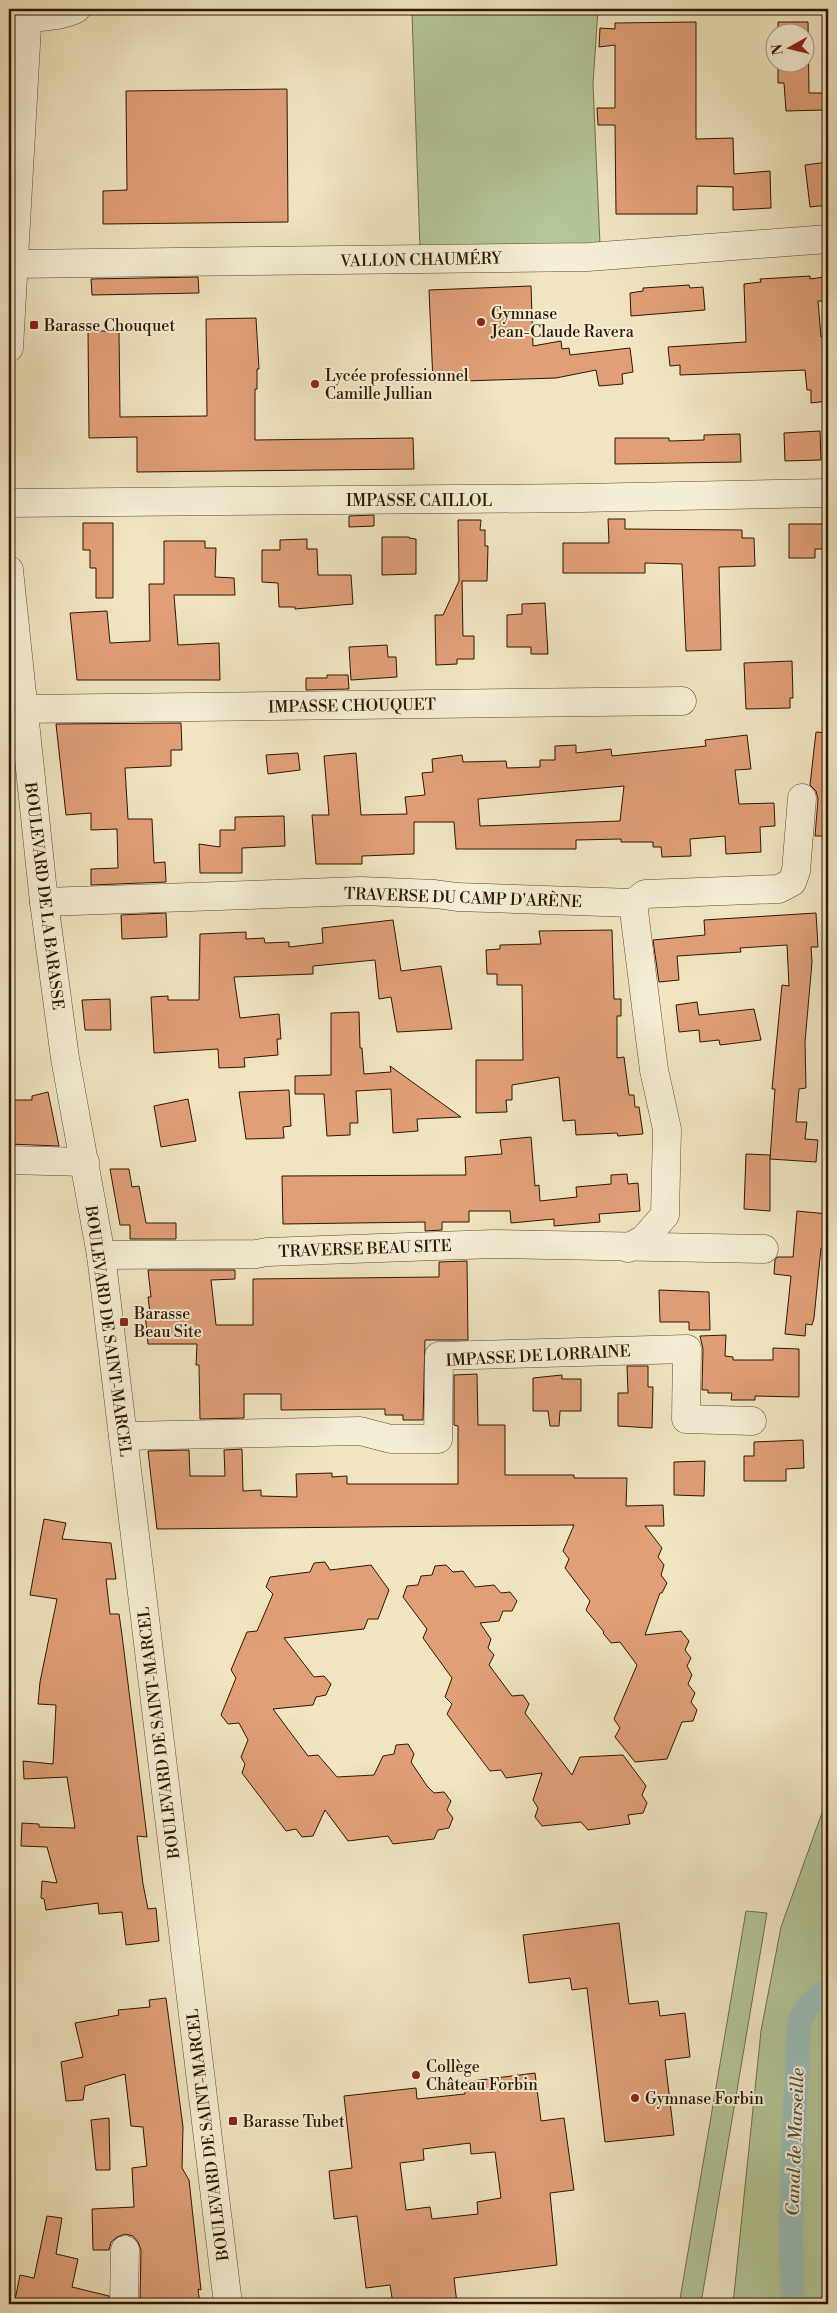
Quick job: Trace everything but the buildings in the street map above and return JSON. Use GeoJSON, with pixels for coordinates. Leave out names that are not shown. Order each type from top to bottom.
{"type":"FeatureCollection","features":[{"type":"Feature","properties":{"kind":"street"},"geometry":{"type":"LineString","coordinates":[[9,348],[28,14],[66,15],[76,9]]}},
{"type":"Feature","properties":{"kind":"street","name":"VALLON CHAUMÉRY"},"geometry":{"type":"LineString","coordinates":[[13,264],[588,257],[828,239]]}},
{"type":"Feature","properties":{"kind":"street","name":"IMPASSE CAILLOL"},"geometry":{"type":"LineString","coordinates":[[9,503],[580,498],[828,493]]}},
{"type":"Feature","properties":{"kind":"street","name":"BOULEVARD DE LA BARASSE"},"geometry":{"type":"LineString","coordinates":[[9,570],[22,709],[44,902],[65,1058],[85,1162]]}},
{"type":"Feature","properties":{"kind":"street","name":"IMPASSE CHOUQUET"},"geometry":{"type":"LineString","coordinates":[[22,709],[682,700]]}},
{"type":"Feature","properties":{"kind":"street","name":"TRAVERSE DU CAMP D'ARÈNE"},"geometry":{"type":"LineString","coordinates":[[44,902],[361,891],[435,894],[457,897],[633,903],[645,894],[779,889],[792,882],[796,871],[802,798]]}},
{"type":"Feature","properties":{"kind":"street"},"geometry":{"type":"LineString","coordinates":[[628,1248],[644,1239],[665,1215],[667,1129],[654,1070],[633,903]]}},
{"type":"Feature","properties":{"kind":"street"},"geometry":{"type":"LineString","coordinates":[[9,1160],[85,1162]]}},
{"type":"Feature","properties":{"kind":"street","name":"BOULEVARD DE SAINT-MARCEL"},"geometry":{"type":"LineString","coordinates":[[85,1162],[101,1255],[228,2304]]}},
{"type":"Feature","properties":{"kind":"street","name":"TRAVERSE BEAU SITE"},"geometry":{"type":"LineString","coordinates":[[101,1255],[256,1254],[267,1252],[494,1244],[628,1248],[764,1249]]}},
{"type":"Feature","properties":{"kind":"street","name":"IMPASSE DE LORRAINE"},"geometry":{"type":"LineString","coordinates":[[123,1436],[360,1431],[391,1439],[438,1439],[439,1356],[687,1349],[686,1418],[752,1421]]}},
{"type":"Feature","properties":{"kind":"street"},"geometry":{"type":"LineString","coordinates":[[124,2304],[125,2250]]}},
{"type":"Feature","properties":{"kind":"green space"},"geometry":{"type":"Polygon","coordinates":[[[598,9],[593,84],[600,245],[420,249],[412,14],[598,9]]]}},
{"type":"Feature","properties":{"kind":"green space"},"geometry":{"type":"Polygon","coordinates":[[[828,1498],[828,1543],[824,1512],[828,1498]]]}},
{"type":"Feature","properties":{"kind":"green space"},"geometry":{"type":"Polygon","coordinates":[[[828,1788],[828,2304],[733,2304],[761,2031],[781,1927],[827,1799],[828,1788]]]}},
{"type":"Feature","properties":{"kind":"green space"},"geometry":{"type":"Polygon","coordinates":[[[746,1911],[767,1913],[701,2303],[680,2299],[746,1911]]]}},
{"type":"Feature","properties":{"kind":"waterway","name":"Canal de Marseille"},"geometry":{"type":"LineString","coordinates":[[793,2304],[791,2247],[792,2189],[798,2035],[800,2020],[805,2010],[814,2000],[828,1991]]}},
{"type":"Feature","properties":{"kind":"place","name":"Gymnase Jean-Claude Ravera"},"geometry":{"type":"Point","coordinates":[481,322]}},
{"type":"Feature","properties":{"kind":"place","name":"Barasse Chouquet"},"geometry":{"type":"Point","coordinates":[34,325]}},
{"type":"Feature","properties":{"kind":"place","name":"Lycée professionnel Camille Jullian"},"geometry":{"type":"Point","coordinates":[315,384]}},
{"type":"Feature","properties":{"kind":"place","name":"Barasse Beau Site"},"geometry":{"type":"Point","coordinates":[124,1322]}},
{"type":"Feature","properties":{"kind":"place","name":"Collège Château Forbin"},"geometry":{"type":"Point","coordinates":[416,2075]}},
{"type":"Feature","properties":{"kind":"place","name":"Gymnase Forbin"},"geometry":{"type":"Point","coordinates":[635,2098]}},
{"type":"Feature","properties":{"kind":"place","name":"Barasse Tubet"},"geometry":{"type":"Point","coordinates":[233,2121]}}]}
